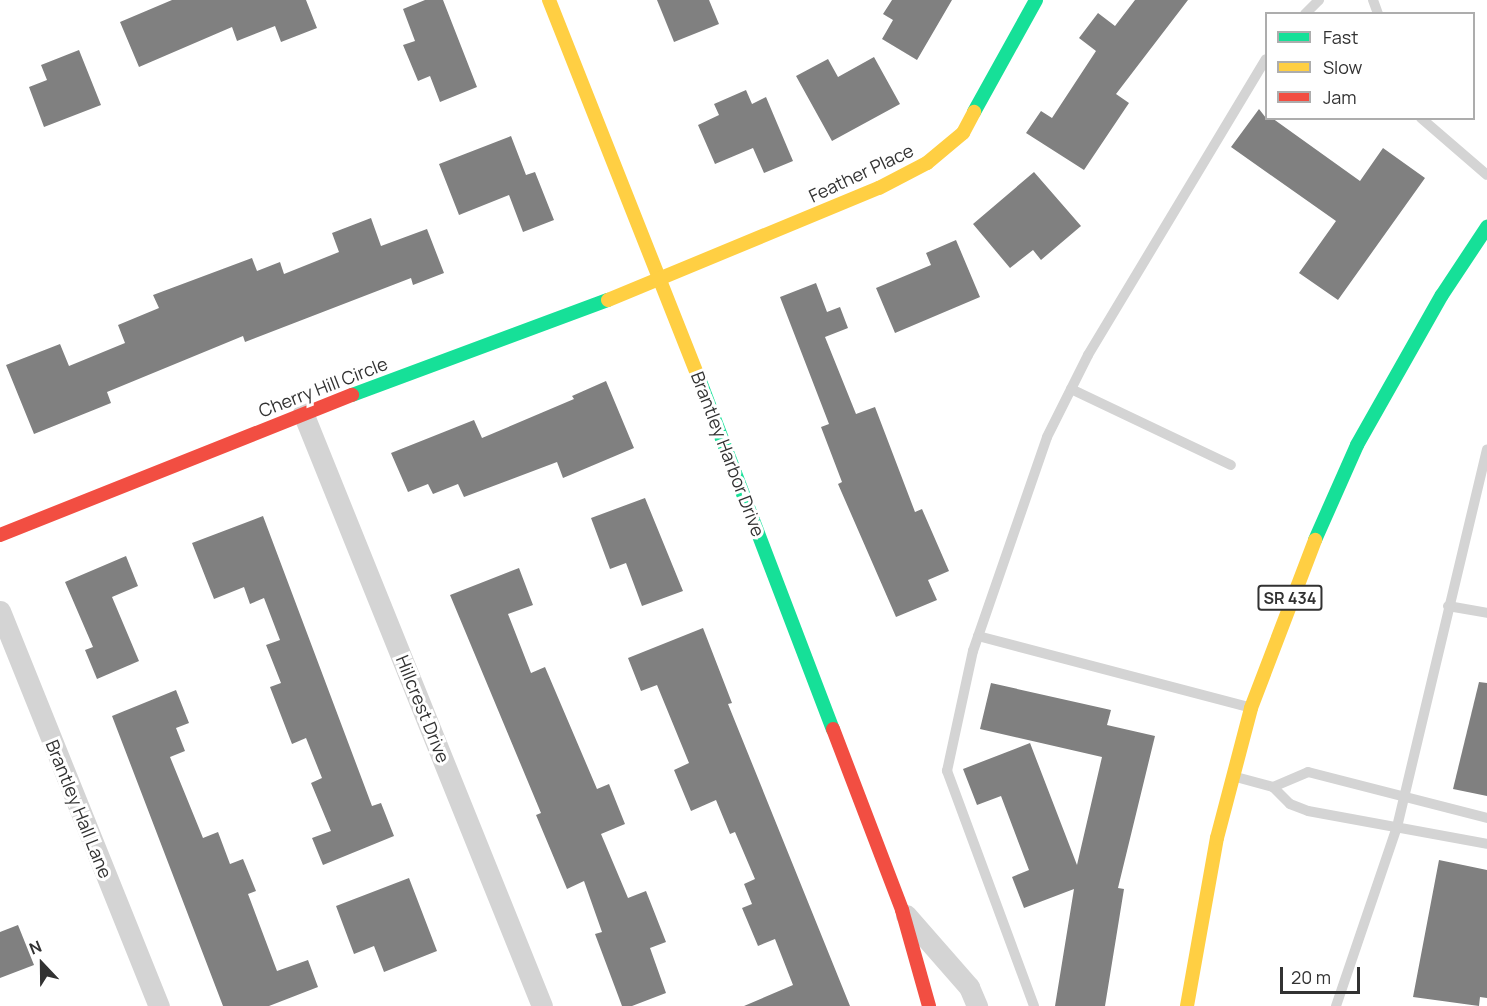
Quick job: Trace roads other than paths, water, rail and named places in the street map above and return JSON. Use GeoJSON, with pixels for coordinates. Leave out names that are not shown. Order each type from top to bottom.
{"type":"FeatureCollection","features":[{"type":"Feature","properties":{"kind":"street","name":"Brantley Harbor Drive"},"geometry":{"type":"LineString","coordinates":[[549,0],[661,280],[902,910],[929,1006]]}},
{"type":"Feature","properties":{"kind":"street","name":"Feather Place"},"geometry":{"type":"LineString","coordinates":[[661,280],[879,188],[927,163],[963,133],[1036,0]]}},
{"type":"Feature","properties":{"kind":"street","name":"SR 434"},"geometry":{"type":"LineString","coordinates":[[1187,1006],[1203,906],[1251,708],[1288,601],[1338,484],[1415,341],[1487,227]]}},
{"type":"Feature","properties":{"kind":"street","name":"Cherry Hill Circle"},"geometry":{"type":"LineString","coordinates":[[0,535],[303,413],[661,280]]}},
{"type":"Feature","properties":{"kind":"street","name":"Hillcrest Drive"},"geometry":{"type":"LineString","coordinates":[[303,413],[542,1006]]}},
{"type":"Feature","properties":{"kind":"street","name":"Brantley Hall Lane"},"geometry":{"type":"LineString","coordinates":[[0,611],[159,1006]]}},
{"type":"Feature","properties":{"kind":"street","name":"Brantley Harbor Drive"},"geometry":{"type":"LineString","coordinates":[[902,910],[969,987],[977,1006]]}},
{"type":"Feature","properties":{"kind":"lane"},"geometry":{"type":"LineString","coordinates":[[1306,12],[1318,0]]}},
{"type":"Feature","properties":{"kind":"lane"},"geometry":{"type":"LineString","coordinates":[[1034,1006],[947,771],[978,636],[1047,437],[1071,389],[1265,61]]}},
{"type":"Feature","properties":{"kind":"lane"},"geometry":{"type":"LineString","coordinates":[[1423,120],[1487,175]]}},
{"type":"Feature","properties":{"kind":"lane"},"geometry":{"type":"LineString","coordinates":[[1071,389],[1231,465]]}},
{"type":"Feature","properties":{"kind":"lane"},"geometry":{"type":"LineString","coordinates":[[1336,1006],[1397,827],[1487,450]]}},
{"type":"Feature","properties":{"kind":"lane"},"geometry":{"type":"LineString","coordinates":[[1448,606],[1487,613]]}},
{"type":"Feature","properties":{"kind":"lane"},"geometry":{"type":"LineString","coordinates":[[978,636],[1251,708]]}},
{"type":"Feature","properties":{"kind":"lane"},"geometry":{"type":"LineString","coordinates":[[1273,787],[1308,772],[1487,818]]}},
{"type":"Feature","properties":{"kind":"lane"},"geometry":{"type":"LineString","coordinates":[[1234,777],[1273,787],[1290,804],[1308,811],[1487,844]]}}]}
